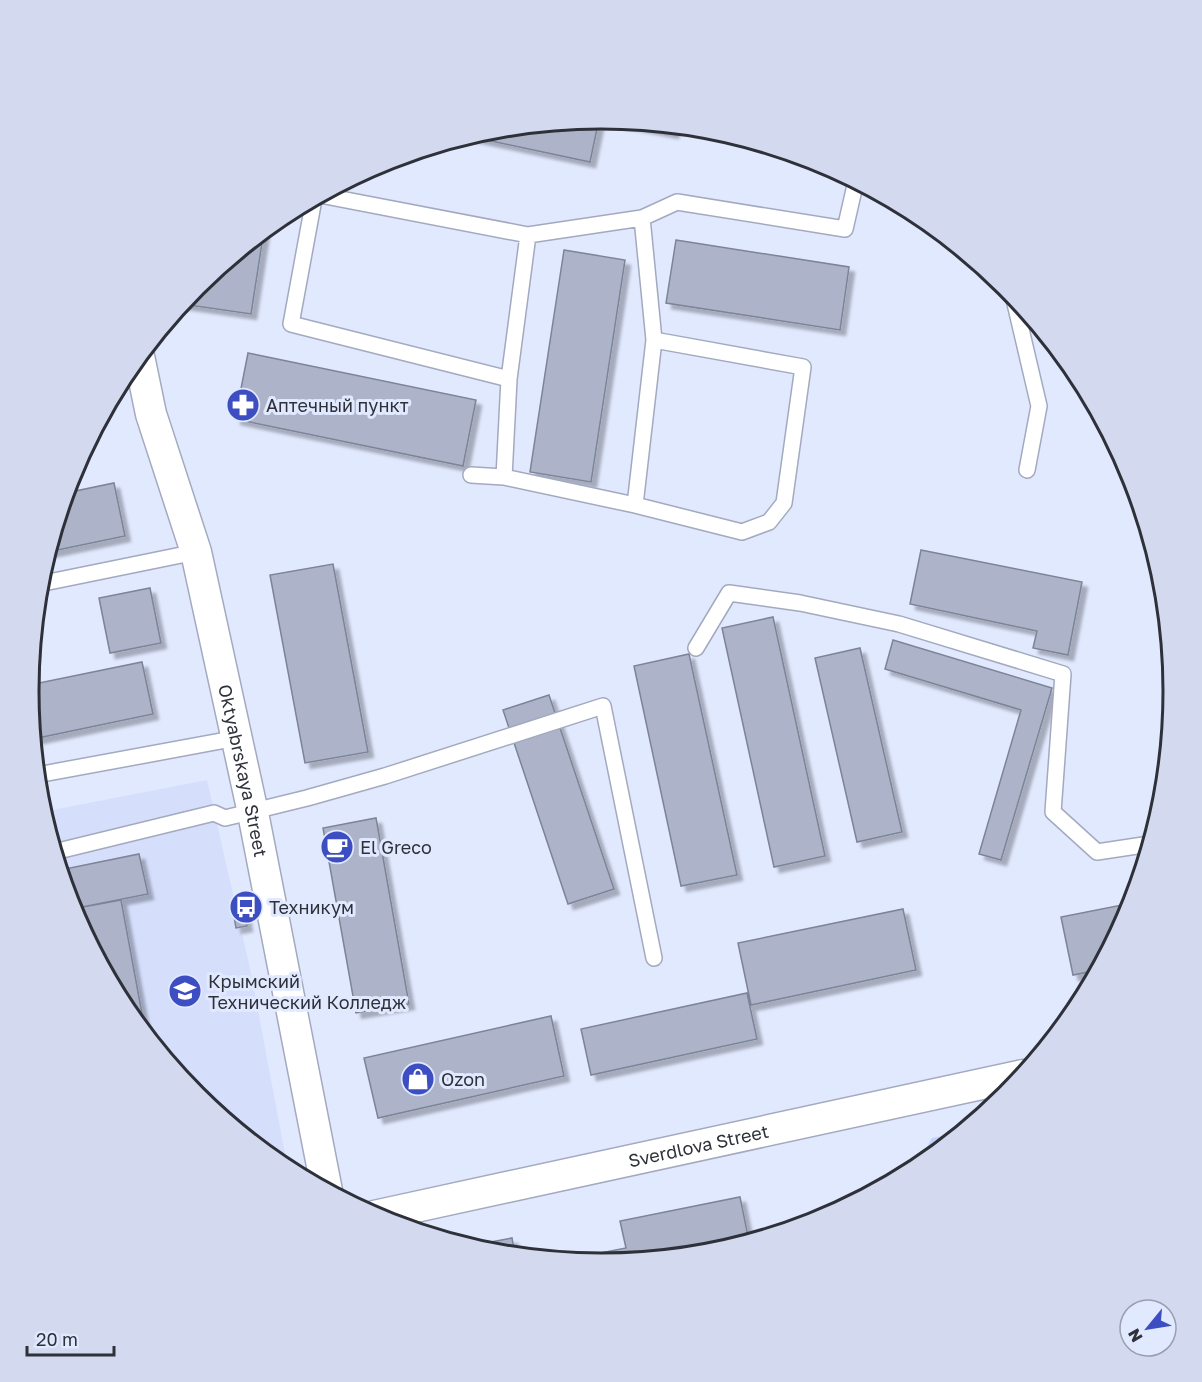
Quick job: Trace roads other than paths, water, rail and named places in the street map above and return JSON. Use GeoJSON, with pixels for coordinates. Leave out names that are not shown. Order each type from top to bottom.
{"type":"FeatureCollection","features":[{"type":"Feature","properties":{"kind":"street","name":"Oktyabrskaya Street"},"geometry":{"type":"LineString","coordinates":[[141,370],[151,414],[196,552],[253,813],[325,1181]]}},
{"type":"Feature","properties":{"kind":"street","name":"Sverdlova Street"},"geometry":{"type":"LineString","coordinates":[[392,1212],[1008,1078]]}},
{"type":"Feature","properties":{"kind":"lane"},"geometry":{"type":"LineString","coordinates":[[332,197],[528,235],[642,218],[677,202],[845,229],[854,189]]}},
{"type":"Feature","properties":{"kind":"lane"},"geometry":{"type":"LineString","coordinates":[[312,209],[291,324],[509,379]]}},
{"type":"Feature","properties":{"kind":"lane"},"geometry":{"type":"LineString","coordinates":[[635,505],[654,340],[642,218]]}},
{"type":"Feature","properties":{"kind":"lane"},"geometry":{"type":"LineString","coordinates":[[504,477],[509,379],[528,235]]}},
{"type":"Feature","properties":{"kind":"lane"},"geometry":{"type":"LineString","coordinates":[[1017,313],[1039,406],[1027,470]]}},
{"type":"Feature","properties":{"kind":"lane"},"geometry":{"type":"LineString","coordinates":[[471,475],[504,477],[635,505],[742,532],[769,522],[784,503],[803,367],[654,340]]}},
{"type":"Feature","properties":{"kind":"lane"},"geometry":{"type":"LineString","coordinates":[[50,582],[196,552]]}},
{"type":"Feature","properties":{"kind":"lane"},"geometry":{"type":"LineString","coordinates":[[696,648],[729,593],[800,603],[899,624],[1063,674],[1053,812],[1097,852],[1141,845]]}},
{"type":"Feature","properties":{"kind":"lane"},"geometry":{"type":"LineString","coordinates":[[62,850],[214,813],[225,818],[253,813],[385,776],[603,706],[654,958]]}},
{"type":"Feature","properties":{"kind":"lane"},"geometry":{"type":"LineString","coordinates":[[46,773],[237,738]]}},
{"type":"Feature","properties":{"kind":"place","name":"Аптечный пункт"},"geometry":{"type":"Point","coordinates":[243,405]}},
{"type":"Feature","properties":{"kind":"place","name":"El Greco"},"geometry":{"type":"Point","coordinates":[337,847]}},
{"type":"Feature","properties":{"kind":"place","name":"Техникум"},"geometry":{"type":"Point","coordinates":[246,907]}},
{"type":"Feature","properties":{"kind":"place","name":"Крымский Технический Колледж"},"geometry":{"type":"Point","coordinates":[185,991]}},
{"type":"Feature","properties":{"kind":"place","name":"Ozon"},"geometry":{"type":"Point","coordinates":[418,1079]}}]}
